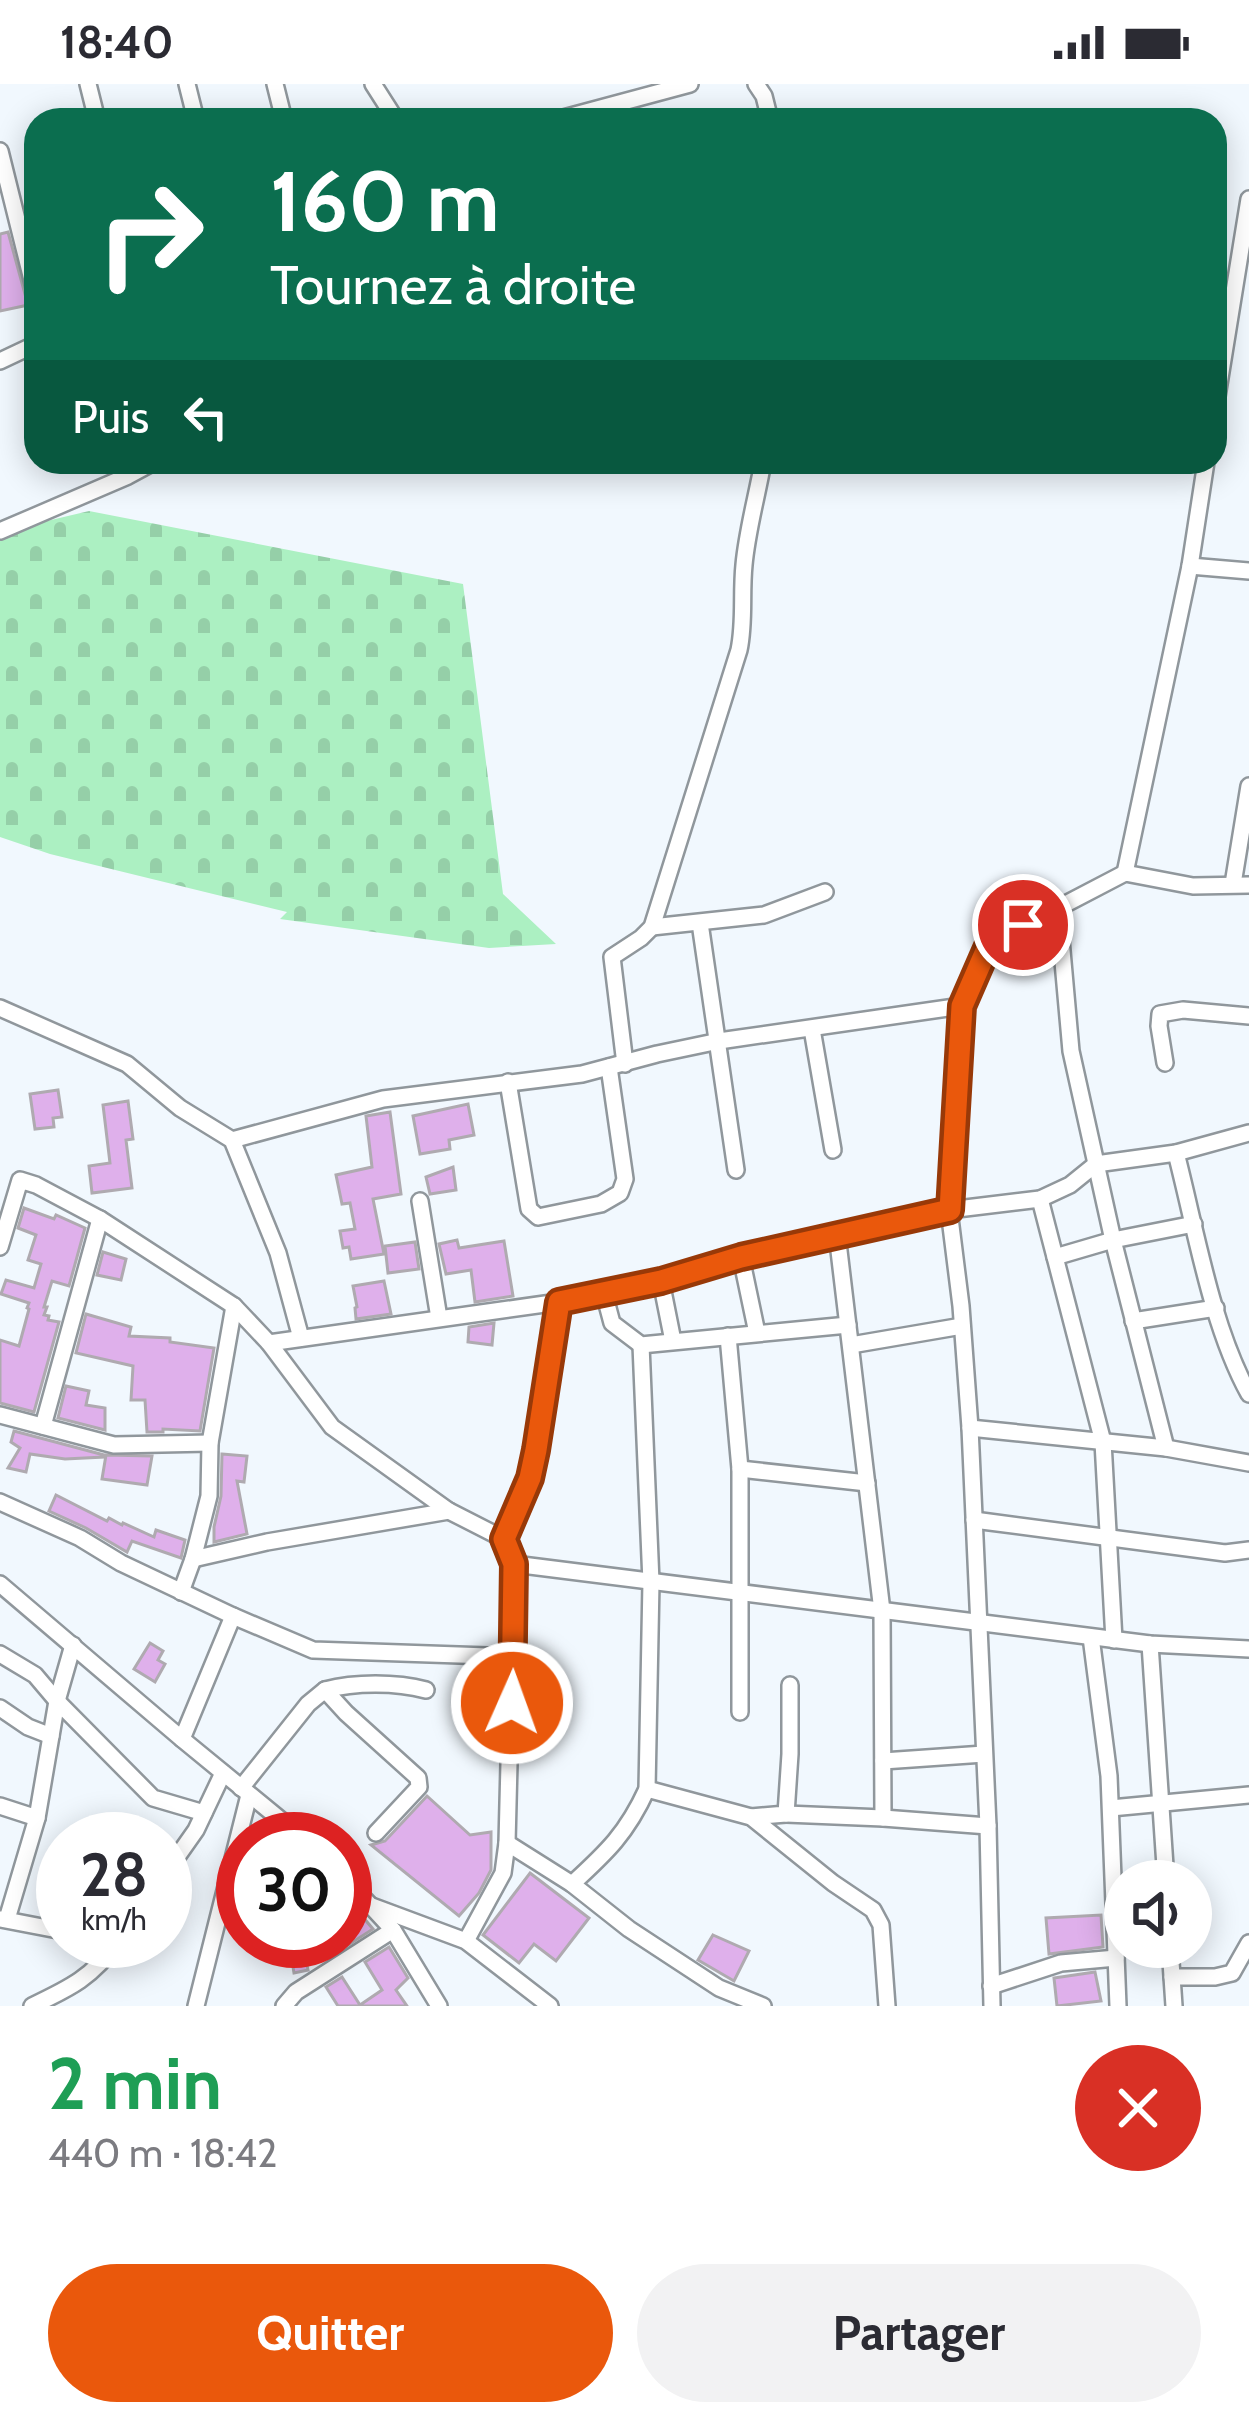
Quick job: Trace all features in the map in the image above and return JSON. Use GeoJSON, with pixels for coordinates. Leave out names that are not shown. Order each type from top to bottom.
{"type":"FeatureCollection","features":[{"type":"Feature","properties":{"kind":"street"},"geometry":{"type":"LineString","coordinates":[[601,108],[690,84]]}},
{"type":"Feature","properties":{"kind":"street"},"geometry":{"type":"LineString","coordinates":[[0,152],[24,248]]}},
{"type":"Feature","properties":{"kind":"street"},"geometry":{"type":"LineString","coordinates":[[1227,353],[1242,283],[1249,199]]}},
{"type":"Feature","properties":{"kind":"street"},"geometry":{"type":"LineString","coordinates":[[0,531],[132,474]]}},
{"type":"Feature","properties":{"kind":"street"},"geometry":{"type":"LineString","coordinates":[[508,1082],[529,1209],[538,1216],[601,1204],[620,1193],[625,1178],[612,957],[652,927],[739,650],[745,553],[761,474]]}},
{"type":"Feature","properties":{"kind":"street"},"geometry":{"type":"LineString","coordinates":[[1125,873],[1190,566],[1204,474]]}},
{"type":"Feature","properties":{"kind":"street"},"geometry":{"type":"LineString","coordinates":[[1190,566],[1249,572]]}},
{"type":"Feature","properties":{"kind":"street"},"geometry":{"type":"LineString","coordinates":[[992,2006],[970,1428],[950,1210],[962,1006],[989,944],[1125,873],[1193,886],[1241,884],[1249,786]]}},
{"type":"Feature","properties":{"kind":"street"},"geometry":{"type":"LineString","coordinates":[[652,927],[764,915],[825,892]]}},
{"type":"Feature","properties":{"kind":"street"},"geometry":{"type":"LineString","coordinates":[[1058,906],[1071,1051],[1166,1448]]}},
{"type":"Feature","properties":{"kind":"street"},"geometry":{"type":"LineString","coordinates":[[700,923],[736,1170]]}},
{"type":"Feature","properties":{"kind":"street"},"geometry":{"type":"LineString","coordinates":[[232,1140],[383,1099],[581,1074],[719,1042],[962,1006]]}},
{"type":"Feature","properties":{"kind":"street"},"geometry":{"type":"LineString","coordinates":[[0,1008],[127,1064],[180,1108],[232,1140],[278,1253],[301,1338]]}},
{"type":"Feature","properties":{"kind":"street"},"geometry":{"type":"LineString","coordinates":[[1165,1063],[1160,1014],[1183,1010],[1249,1016]]}},
{"type":"Feature","properties":{"kind":"street"},"geometry":{"type":"LineString","coordinates":[[812,1029],[833,1150]]}},
{"type":"Feature","properties":{"kind":"street"},"geometry":{"type":"LineString","coordinates":[[269,1343],[559,1302],[661,1281],[838,1234],[950,1210],[1040,1199],[1070,1185],[1096,1164],[1176,1153],[1249,1133]]}},
{"type":"Feature","properties":{"kind":"street"},"geometry":{"type":"LineString","coordinates":[[1176,1153],[1216,1308],[1234,1366],[1249,1394]]}},
{"type":"Feature","properties":{"kind":"street"},"geometry":{"type":"LineString","coordinates":[[0,1247],[20,1180],[100,1219],[234,1306],[269,1343],[332,1426],[449,1511],[504,1539],[514,1564],[507,1843],[503,1873],[466,1941]]}},
{"type":"Feature","properties":{"kind":"street"},"geometry":{"type":"LineString","coordinates":[[1040,1199],[1103,1442],[1114,1640]]}},
{"type":"Feature","properties":{"kind":"street"},"geometry":{"type":"LineString","coordinates":[[420,1201],[439,1318]]}},
{"type":"Feature","properties":{"kind":"street"},"geometry":{"type":"LineString","coordinates":[[43,1426],[100,1219]]}},
{"type":"Feature","properties":{"kind":"street"},"geometry":{"type":"LineString","coordinates":[[1055,1257],[1194,1224]]}},
{"type":"Feature","properties":{"kind":"street"},"geometry":{"type":"LineString","coordinates":[[838,1234],[882,1611],[883,1818]]}},
{"type":"Feature","properties":{"kind":"street"},"geometry":{"type":"LineString","coordinates":[[741,1257],[758,1333]]}},
{"type":"Feature","properties":{"kind":"street"},"geometry":{"type":"LineString","coordinates":[[661,1281],[673,1341]]}},
{"type":"Feature","properties":{"kind":"street"},"geometry":{"type":"LineString","coordinates":[[604,1293],[612,1323],[640,1345],[848,1325]]}},
{"type":"Feature","properties":{"kind":"street"},"geometry":{"type":"LineString","coordinates":[[504,1539],[530,1478],[559,1302]]}},
{"type":"Feature","properties":{"kind":"street"},"geometry":{"type":"LineString","coordinates":[[181,1592],[209,1496],[210,1443],[234,1306]]}},
{"type":"Feature","properties":{"kind":"street"},"geometry":{"type":"LineString","coordinates":[[1133,1322],[1216,1308]]}},
{"type":"Feature","properties":{"kind":"street"},"geometry":{"type":"LineString","coordinates":[[851,1345],[962,1326]]}},
{"type":"Feature","properties":{"kind":"street"},"geometry":{"type":"LineString","coordinates":[[728,1336],[740,1469],[740,1712]]}},
{"type":"Feature","properties":{"kind":"street"},"geometry":{"type":"LineString","coordinates":[[572,1884],[615,1845],[647,1789],[651,1582],[640,1345]]}},
{"type":"Feature","properties":{"kind":"street"},"geometry":{"type":"LineString","coordinates":[[0,1415],[114,1445],[210,1443]]}},
{"type":"Feature","properties":{"kind":"street"},"geometry":{"type":"LineString","coordinates":[[970,1428],[1166,1448],[1249,1463]]}},
{"type":"Feature","properties":{"kind":"street"},"geometry":{"type":"LineString","coordinates":[[740,1469],[867,1483]]}},
{"type":"Feature","properties":{"kind":"street"},"geometry":{"type":"LineString","coordinates":[[0,1502],[181,1592],[313,1650],[514,1657]]}},
{"type":"Feature","properties":{"kind":"street"},"geometry":{"type":"LineString","coordinates":[[193,1558],[449,1511]]}},
{"type":"Feature","properties":{"kind":"street"},"geometry":{"type":"LineString","coordinates":[[974,1520],[1225,1552],[1249,1550]]}},
{"type":"Feature","properties":{"kind":"street"},"geometry":{"type":"LineString","coordinates":[[514,1564],[1114,1640],[1249,1649]]}},
{"type":"Feature","properties":{"kind":"street"},"geometry":{"type":"LineString","coordinates":[[0,1584],[271,1812]]}},
{"type":"Feature","properties":{"kind":"street"},"geometry":{"type":"LineString","coordinates":[[182,1739],[233,1616]]}},
{"type":"Feature","properties":{"kind":"street"},"geometry":{"type":"LineString","coordinates":[[1091,1637],[1107,1754],[1113,1860]]}},
{"type":"Feature","properties":{"kind":"street"},"geometry":{"type":"LineString","coordinates":[[1150,1644],[1165,1860]]}},
{"type":"Feature","properties":{"kind":"street"},"geometry":{"type":"LineString","coordinates":[[38,1812],[56,1701],[73,1645]]}},
{"type":"Feature","properties":{"kind":"street"},"geometry":{"type":"LineString","coordinates":[[0,1654],[34,1675],[153,1798],[204,1814]]}},
{"type":"Feature","properties":{"kind":"street"},"geometry":{"type":"LineString","coordinates":[[786,1814],[790,1685]]}},
{"type":"Feature","properties":{"kind":"street"},"geometry":{"type":"LineString","coordinates":[[196,2006],[245,1791],[308,1703],[325,1690],[341,1686],[426,1690]]}},
{"type":"Feature","properties":{"kind":"street"},"geometry":{"type":"LineString","coordinates":[[325,1690],[418,1778],[419,1787],[376,1833]]}},
{"type":"Feature","properties":{"kind":"street"},"geometry":{"type":"LineString","coordinates":[[0,1708],[51,1736]]}},
{"type":"Feature","properties":{"kind":"street"},"geometry":{"type":"LineString","coordinates":[[883,1761],[984,1754]]}},
{"type":"Feature","properties":{"kind":"street"},"geometry":{"type":"LineString","coordinates":[[192,1832],[223,1773]]}},
{"type":"Feature","properties":{"kind":"street"},"geometry":{"type":"LineString","coordinates":[[647,1789],[751,1816],[988,1826]]}},
{"type":"Feature","properties":{"kind":"street"},"geometry":{"type":"LineString","coordinates":[[1111,1808],[1249,1795]]}},
{"type":"Feature","properties":{"kind":"street"},"geometry":{"type":"LineString","coordinates":[[0,1805],[36,1818]]}},
{"type":"Feature","properties":{"kind":"street"},"geometry":{"type":"LineString","coordinates":[[751,1816],[873,1910],[878,1917],[887,2006]]}},
{"type":"Feature","properties":{"kind":"street"},"geometry":{"type":"LineString","coordinates":[[36,1821],[4,1919],[36,1926]]}},
{"type":"Feature","properties":{"kind":"street"},"geometry":{"type":"LineString","coordinates":[[507,1843],[719,1988],[763,2006]]}},
{"type":"Feature","properties":{"kind":"street"},"geometry":{"type":"LineString","coordinates":[[372,1906],[466,1941],[550,2006]]}},
{"type":"Feature","properties":{"kind":"street"},"geometry":{"type":"LineString","coordinates":[[372,1906],[393,1930],[439,2006]]}},
{"type":"Feature","properties":{"kind":"street"},"geometry":{"type":"LineString","coordinates":[[284,2006],[296,1992],[393,1930]]}},
{"type":"Feature","properties":{"kind":"street"},"geometry":{"type":"LineString","coordinates":[[1172,1977],[1232,1973],[1249,1943]]}},
{"type":"Feature","properties":{"kind":"street"},"geometry":{"type":"LineString","coordinates":[[992,1986],[1061,1964],[1104,1959]]}},
{"type":"Feature","properties":{"kind":"street"},"geometry":{"type":"LineString","coordinates":[[32,2006],[77,1984],[93,1968]]}},
{"type":"Feature","properties":{"kind":"street"},"geometry":{"type":"LineString","coordinates":[[1116,1968],[1118,2006]]}},
{"type":"Feature","properties":{"kind":"street"},"geometry":{"type":"LineString","coordinates":[[1171,1968],[1174,2006]]}},
{"type":"Feature","properties":{"kind":"green space"},"geometry":{"type":"Polygon","coordinates":[[[89,511],[463,584],[503,894],[556,944],[489,948],[280,919],[287,912],[50,854],[0,837],[0,540],[30,525],[89,511]]]}},
{"type":"Feature","properties":{"kind":"building"},"geometry":{"type":"Polygon","coordinates":[[[8,232],[24,306],[0,311],[0,234],[8,232]]]}},
{"type":"Feature","properties":{"kind":"building"},"geometry":{"type":"Polygon","coordinates":[[[58,1090],[62,1117],[53,1118],[54,1127],[35,1129],[30,1094],[58,1090]]]}},
{"type":"Feature","properties":{"kind":"building"},"geometry":{"type":"Polygon","coordinates":[[[128,1101],[133,1139],[126,1140],[132,1188],[92,1193],[89,1166],[110,1163],[103,1105],[128,1101]]]}},
{"type":"Feature","properties":{"kind":"building"},"geometry":{"type":"Polygon","coordinates":[[[468,1104],[474,1135],[449,1140],[450,1149],[420,1154],[413,1116],[468,1104]]]}},
{"type":"Feature","properties":{"kind":"building"},"geometry":{"type":"Polygon","coordinates":[[[390,1112],[401,1194],[373,1199],[384,1254],[351,1259],[340,1231],[355,1229],[350,1203],[342,1204],[336,1175],[372,1167],[366,1116],[390,1112]]]}},
{"type":"Feature","properties":{"kind":"building"},"geometry":{"type":"Polygon","coordinates":[[[453,1167],[456,1190],[430,1194],[426,1177],[453,1167]]]}},
{"type":"Feature","properties":{"kind":"building"},"geometry":{"type":"Polygon","coordinates":[[[24,1208],[85,1228],[69,1286],[52,1281],[44,1307],[48,1320],[59,1322],[34,1412],[0,1403],[0,1340],[19,1346],[29,1309],[29,1303],[1,1294],[6,1280],[34,1288],[41,1264],[28,1260],[36,1235],[18,1228],[24,1208]]]}},
{"type":"Feature","properties":{"kind":"building"},"geometry":{"type":"Polygon","coordinates":[[[457,1240],[459,1248],[504,1241],[513,1296],[475,1302],[471,1270],[446,1274],[439,1244],[457,1240]]]}},
{"type":"Feature","properties":{"kind":"building"},"geometry":{"type":"Polygon","coordinates":[[[415,1242],[419,1269],[388,1273],[385,1246],[415,1242]]]}},
{"type":"Feature","properties":{"kind":"building"},"geometry":{"type":"Polygon","coordinates":[[[103,1252],[126,1259],[121,1280],[97,1275],[103,1252]]]}},
{"type":"Feature","properties":{"kind":"building"},"geometry":{"type":"Polygon","coordinates":[[[384,1281],[391,1314],[356,1319],[353,1286],[384,1281]]]}},
{"type":"Feature","properties":{"kind":"building"},"geometry":{"type":"Polygon","coordinates":[[[86,1314],[131,1327],[129,1336],[170,1338],[170,1342],[214,1348],[200,1431],[147,1432],[145,1400],[131,1400],[133,1366],[76,1353],[86,1314]]]}},
{"type":"Feature","properties":{"kind":"building"},"geometry":{"type":"Polygon","coordinates":[[[494,1323],[492,1345],[468,1342],[469,1327],[494,1323]]]}},
{"type":"Feature","properties":{"kind":"building"},"geometry":{"type":"Polygon","coordinates":[[[66,1386],[89,1391],[86,1405],[105,1408],[105,1430],[58,1418],[66,1386]]]}},
{"type":"Feature","properties":{"kind":"building"},"geometry":{"type":"Polygon","coordinates":[[[14,1431],[104,1457],[30,1454],[26,1472],[8,1468],[20,1448],[11,1442],[14,1431]]]}},
{"type":"Feature","properties":{"kind":"building"},"geometry":{"type":"Polygon","coordinates":[[[222,1454],[247,1456],[244,1482],[237,1481],[247,1534],[214,1542],[221,1496],[222,1454]]]}},
{"type":"Feature","properties":{"kind":"building"},"geometry":{"type":"Polygon","coordinates":[[[106,1455],[152,1456],[147,1485],[102,1479],[106,1455]]]}},
{"type":"Feature","properties":{"kind":"building"},"geometry":{"type":"Polygon","coordinates":[[[56,1495],[107,1521],[154,1537],[156,1530],[185,1540],[181,1558],[132,1541],[127,1552],[49,1511],[56,1495]]]}},
{"type":"Feature","properties":{"kind":"building"},"geometry":{"type":"Polygon","coordinates":[[[150,1643],[163,1651],[158,1660],[165,1664],[155,1682],[134,1669],[150,1643]]]}},
{"type":"Feature","properties":{"kind":"building"},"geometry":{"type":"Polygon","coordinates":[[[427,1796],[470,1835],[491,1832],[491,1870],[459,1916],[372,1846],[385,1841],[427,1796]]]}},
{"type":"Feature","properties":{"kind":"building"},"geometry":{"type":"Polygon","coordinates":[[[530,1873],[589,1918],[556,1961],[534,1944],[519,1963],[483,1935],[530,1873]]]}},
{"type":"Feature","properties":{"kind":"building"},"geometry":{"type":"Polygon","coordinates":[[[1101,1915],[1103,1947],[1049,1954],[1046,1918],[1101,1915]]]}},
{"type":"Feature","properties":{"kind":"building"},"geometry":{"type":"Polygon","coordinates":[[[713,1935],[749,1951],[734,1981],[698,1960],[713,1935]]]}},
{"type":"Feature","properties":{"kind":"building"},"geometry":{"type":"Polygon","coordinates":[[[389,1947],[408,1978],[396,1990],[407,2006],[338,2006],[326,1987],[342,1977],[360,2005],[382,1990],[369,1968],[372,1958],[389,1947]]]}},
{"type":"Feature","properties":{"kind":"building"},"geometry":{"type":"Polygon","coordinates":[[[1095,1972],[1101,2001],[1057,2006],[1054,1978],[1095,1972]]]}},
{"type":"Feature","properties":{"kind":"route"},"geometry":{"type":"LineString","coordinates":[[512,1703],[514,1564],[504,1539],[530,1478],[559,1302],[950,1210],[962,1006],[989,944],[1023,925]]}}]}
